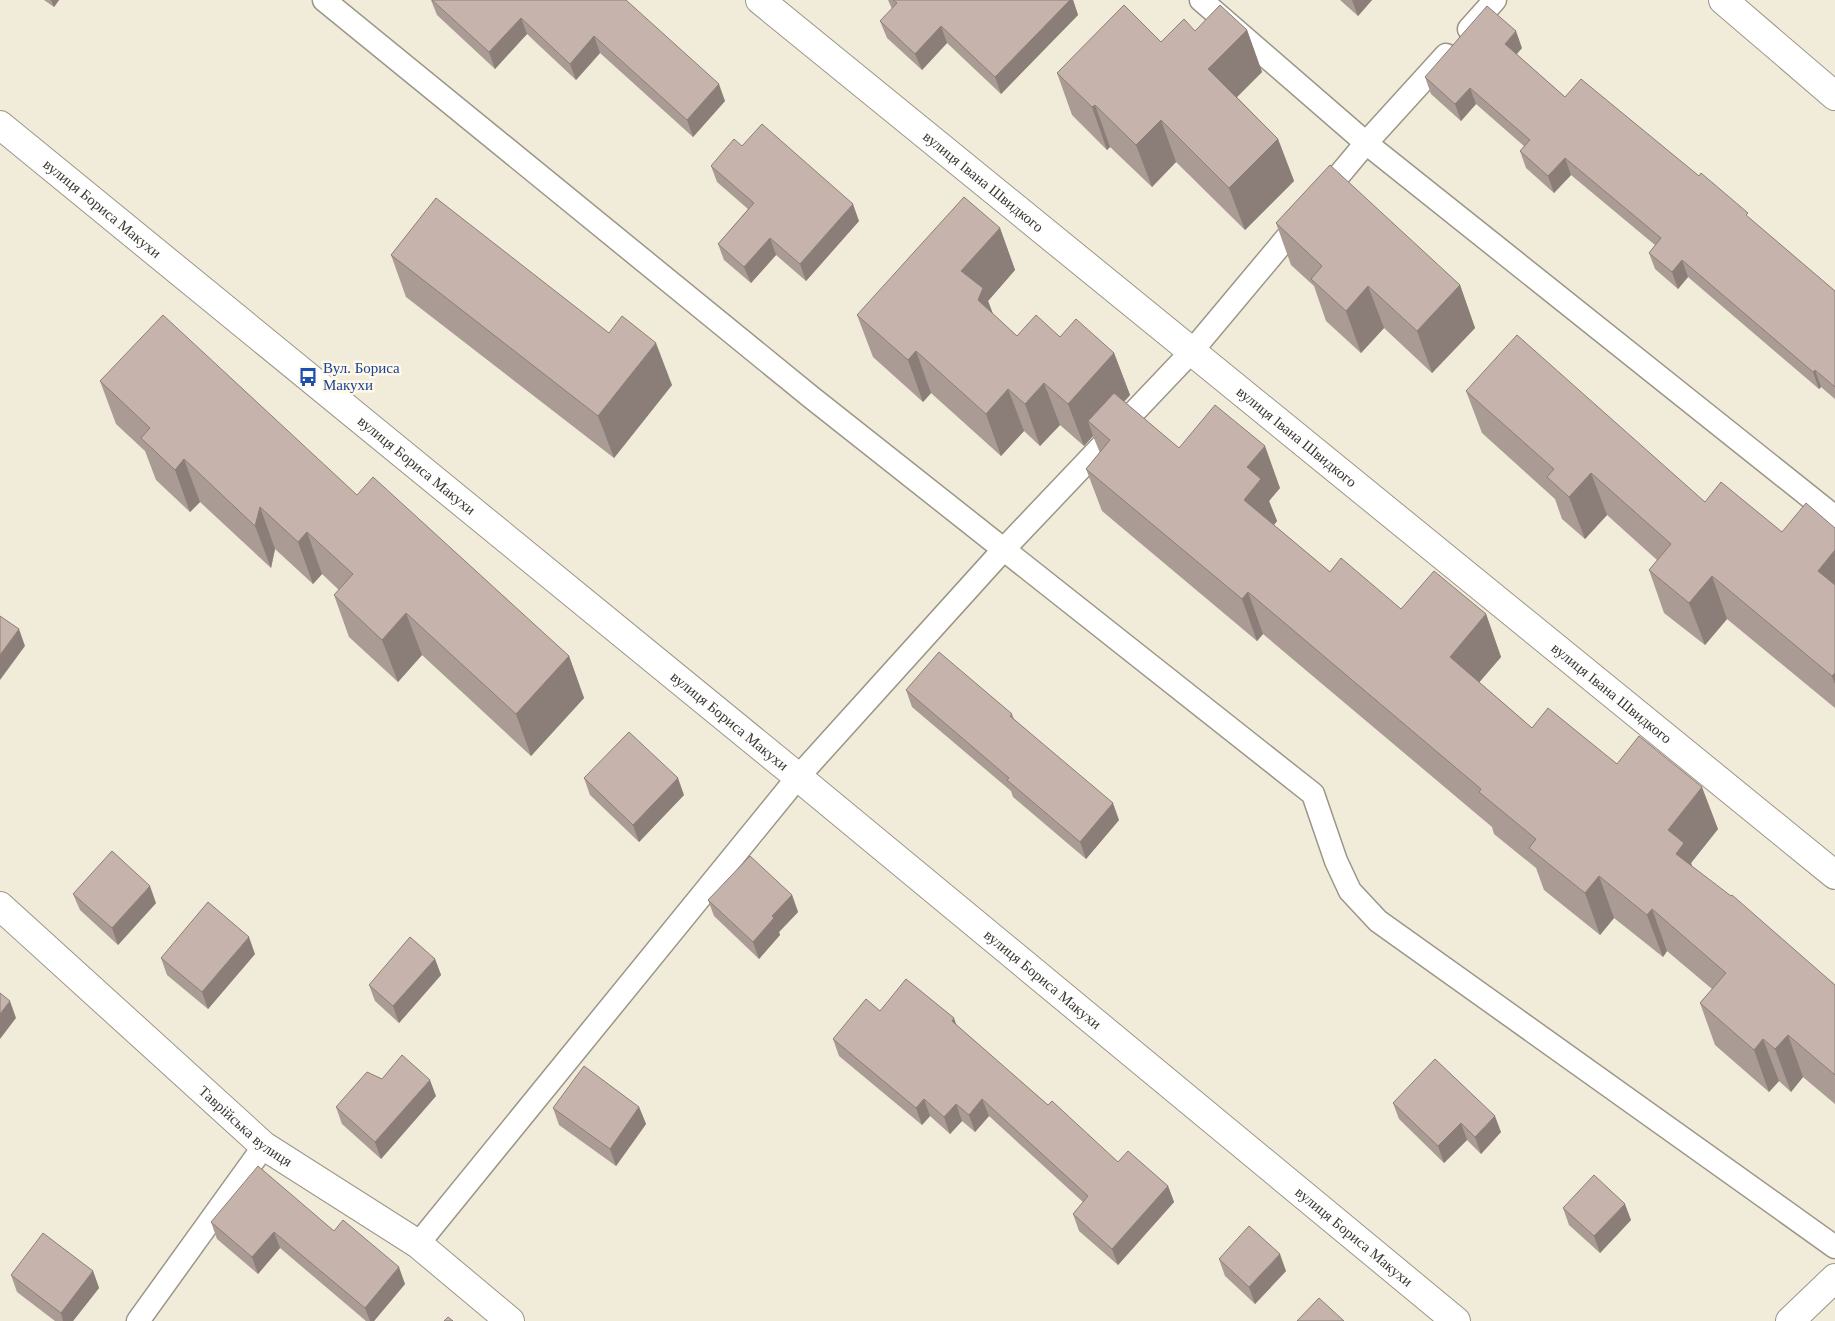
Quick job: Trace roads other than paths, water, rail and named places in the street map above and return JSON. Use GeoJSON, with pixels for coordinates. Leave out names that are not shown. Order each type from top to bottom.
{"type":"FeatureCollection","features":[{"type":"Feature","properties":{"kind":"main road","name":"вулиця Івана Швидкого"},"geometry":{"type":"LineString","coordinates":[[760,0],[1835,875]]}},
{"type":"Feature","properties":{"kind":"main road"},"geometry":{"type":"LineString","coordinates":[[1723,0],[1835,96]]}},
{"type":"Feature","properties":{"kind":"main road","name":"вулиця Бориса Макухи"},"geometry":{"type":"LineString","coordinates":[[2,131],[798,777],[1456,1321]]}},
{"type":"Feature","properties":{"kind":"main road","name":"Таврійська вулиця"},"geometry":{"type":"LineString","coordinates":[[0,906],[264,1146],[418,1244],[510,1321]]}},
{"type":"Feature","properties":{"kind":"main road"},"geometry":{"type":"LineString","coordinates":[[1790,1321],[1835,1278]]}},
{"type":"Feature","properties":{"kind":"lane"},"geometry":{"type":"LineString","coordinates":[[324,0],[811,396],[1312,794],[1336,861],[1350,891],[1378,921],[1835,1247]]}},
{"type":"Feature","properties":{"kind":"lane"},"geometry":{"type":"LineString","coordinates":[[1201,0],[1366,143],[1835,517]]}},
{"type":"Feature","properties":{"kind":"lane"},"geometry":{"type":"LineString","coordinates":[[418,1244],[798,777],[1004,549],[1192,351],[1366,143],[1495,0]]}},
{"type":"Feature","properties":{"kind":"lane"},"geometry":{"type":"LineString","coordinates":[[138,1321],[264,1146]]}},
{"type":"Feature","properties":{"kind":"place","name":"Вул. Бориса Макухи"},"geometry":{"type":"Point","coordinates":[308,377]}}]}
